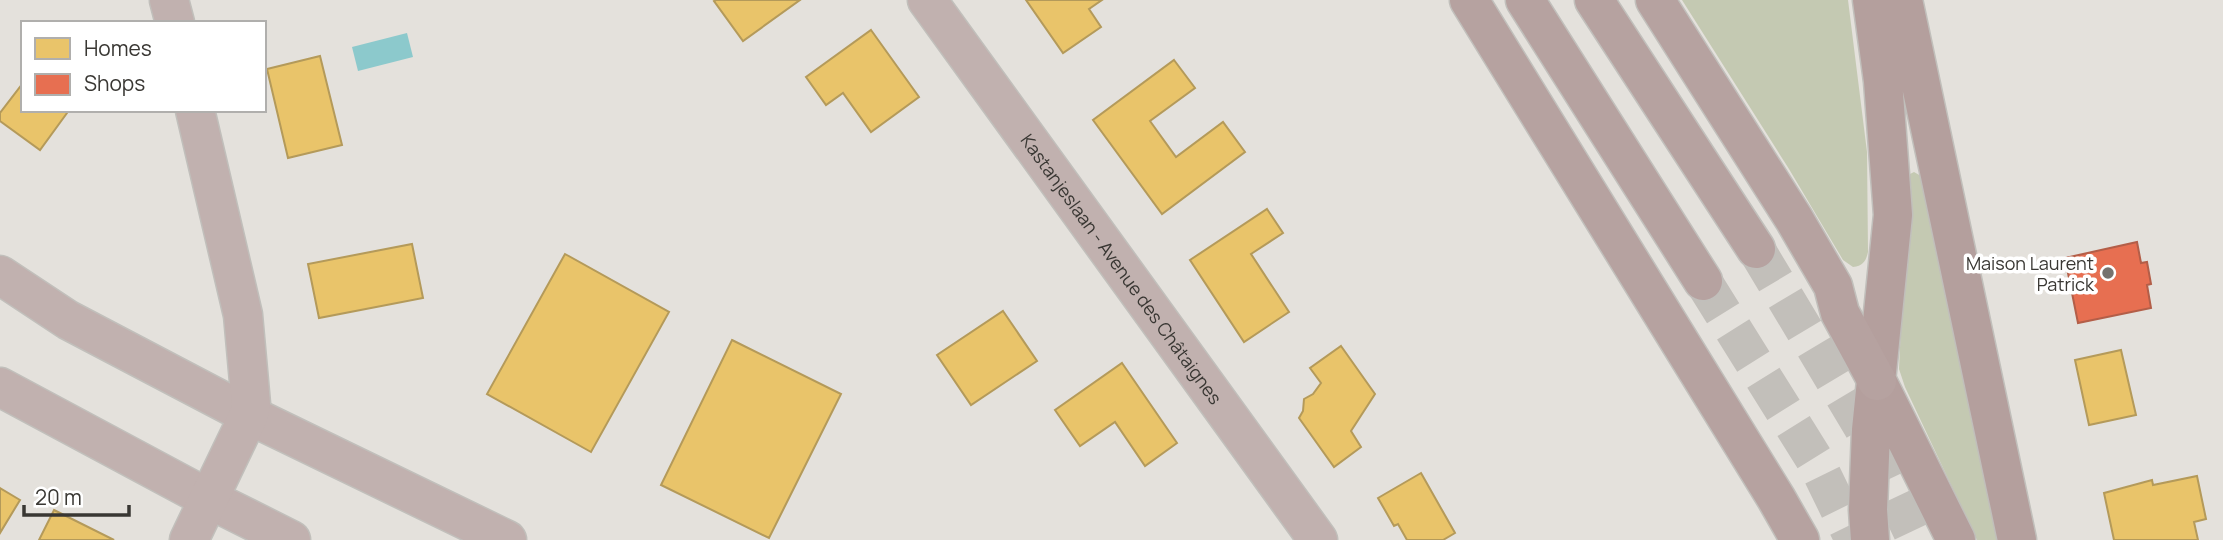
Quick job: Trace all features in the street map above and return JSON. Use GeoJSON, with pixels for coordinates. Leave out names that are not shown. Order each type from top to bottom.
{"type":"FeatureCollection","features":[{"type":"Feature","properties":{"kind":"highway"},"geometry":{"type":"LineString","coordinates":[[1469,0],[1800,540]]}},
{"type":"Feature","properties":{"kind":"highway"},"geometry":{"type":"LineString","coordinates":[[1525,0],[1703,281]]}},
{"type":"Feature","properties":{"kind":"highway"},"geometry":{"type":"LineString","coordinates":[[1594,0],[1756,249]]}},
{"type":"Feature","properties":{"kind":"highway"},"geometry":{"type":"LineString","coordinates":[[1654,0],[1833,285],[1840,313],[1877,381]]}},
{"type":"Feature","properties":{"kind":"main road"},"geometry":{"type":"LineString","coordinates":[[1870,540],[1869,466],[1893,215],[1882,80],[1872,0]]}},
{"type":"Feature","properties":{"kind":"main road"},"geometry":{"type":"LineString","coordinates":[[1903,0],[2017,540]]}},
{"type":"Feature","properties":{"kind":"main road"},"geometry":{"type":"LineString","coordinates":[[1833,285],[1847,300],[1864,303],[1876,295],[1888,270]]}},
{"type":"Feature","properties":{"kind":"main road"},"geometry":{"type":"LineString","coordinates":[[1877,381],[1956,540]]}},
{"type":"Feature","properties":{"kind":"street"},"geometry":{"type":"LineString","coordinates":[[169,0],[174,21]]}},
{"type":"Feature","properties":{"kind":"street","name":"Kastanjeslaan - Avenue des Châtaignes"},"geometry":{"type":"LineString","coordinates":[[927,0],[1318,540]]}},
{"type":"Feature","properties":{"kind":"street"},"geometry":{"type":"LineString","coordinates":[[189,540],[249,415],[251,404],[243,315],[195,112]]}},
{"type":"Feature","properties":{"kind":"street"},"geometry":{"type":"LineString","coordinates":[[0,275],[68,320],[249,415],[507,540]]}},
{"type":"Feature","properties":{"kind":"street"},"geometry":{"type":"LineString","coordinates":[[0,387],[291,540]]}},
{"type":"Feature","properties":{"kind":"green space"},"geometry":{"type":"Polygon","coordinates":[[[1682,0],[1848,0],[1867,152],[1868,252],[1862,264],[1853,267],[1843,260],[1682,0]]]}},
{"type":"Feature","properties":{"kind":"green space"},"geometry":{"type":"Polygon","coordinates":[[[1914,172],[1921,176],[1999,540],[1977,540],[1899,369],[1908,177],[1914,172]]]}},
{"type":"Feature","properties":{"kind":"water"},"geometry":{"type":"Polygon","coordinates":[[[407,33],[413,57],[358,71],[352,47],[407,33]]]}},
{"type":"Feature","properties":{"kind":"building: Homes"},"geometry":{"type":"Polygon","coordinates":[[[800,0],[743,41],[714,1],[800,0]]]}},
{"type":"Feature","properties":{"kind":"building: Homes"},"geometry":{"type":"Polygon","coordinates":[[[1026,0],[1102,0],[1089,9],[1101,27],[1063,53],[1026,0]]]}},
{"type":"Feature","properties":{"kind":"building: Homes"},"geometry":{"type":"Polygon","coordinates":[[[871,30],[919,97],[871,132],[843,93],[826,105],[806,77],[871,30]]]}},
{"type":"Feature","properties":{"kind":"building: Homes"},"geometry":{"type":"Polygon","coordinates":[[[320,56],[342,145],[288,158],[267,69],[320,56]]]}},
{"type":"Feature","properties":{"kind":"building: Homes"},"geometry":{"type":"Polygon","coordinates":[[[1174,60],[1195,88],[1150,121],[1176,157],[1223,122],[1245,152],[1162,214],[1093,120],[1174,60]]]}},
{"type":"Feature","properties":{"kind":"building: Homes"},"geometry":{"type":"Polygon","coordinates":[[[21,86],[21,112],[67,113],[40,150],[0,121],[0,113],[21,86]]]}},
{"type":"Feature","properties":{"kind":"building: Homes"},"geometry":{"type":"Polygon","coordinates":[[[1267,209],[1283,233],[1251,254],[1289,312],[1244,342],[1190,260],[1267,209]]]}},
{"type":"Feature","properties":{"kind":"building: Homes"},"geometry":{"type":"Polygon","coordinates":[[[412,244],[423,298],[319,318],[308,264],[412,244]]]}},
{"type":"Feature","properties":{"kind":"building: Homes"},"geometry":{"type":"Polygon","coordinates":[[[565,254],[669,312],[591,452],[487,394],[565,254]]]}},
{"type":"Feature","properties":{"kind":"building: Homes"},"geometry":{"type":"Polygon","coordinates":[[[1003,311],[1037,361],[971,405],[937,355],[1003,311]]]}},
{"type":"Feature","properties":{"kind":"building: Homes"},"geometry":{"type":"Polygon","coordinates":[[[732,340],[841,394],[769,538],[661,485],[732,340]]]}},
{"type":"Feature","properties":{"kind":"building: Homes"},"geometry":{"type":"Polygon","coordinates":[[[1341,346],[1375,394],[1351,431],[1361,447],[1334,467],[1299,418],[1304,399],[1313,394],[1321,383],[1310,368],[1341,346]]]}},
{"type":"Feature","properties":{"kind":"building: Homes"},"geometry":{"type":"Polygon","coordinates":[[[2121,350],[2136,415],[2089,425],[2075,360],[2121,350]]]}},
{"type":"Feature","properties":{"kind":"building: Homes"},"geometry":{"type":"Polygon","coordinates":[[[1122,363],[1177,443],[1145,466],[1115,422],[1080,446],[1055,410],[1122,363]]]}},
{"type":"Feature","properties":{"kind":"building: Homes"},"geometry":{"type":"Polygon","coordinates":[[[1421,473],[1455,533],[1443,540],[1407,540],[1398,524],[1394,526],[1378,498],[1421,473]]]}},
{"type":"Feature","properties":{"kind":"building: Homes"},"geometry":{"type":"Polygon","coordinates":[[[2197,476],[2206,519],[2194,522],[2198,540],[2114,540],[2104,493],[2152,480],[2153,485],[2197,476]]]}},
{"type":"Feature","properties":{"kind":"building: Homes"},"geometry":{"type":"Polygon","coordinates":[[[0,488],[20,500],[0,533],[0,488]]]}},
{"type":"Feature","properties":{"kind":"building: Homes"},"geometry":{"type":"Polygon","coordinates":[[[54,510],[114,540],[39,540],[54,510]]]}},
{"type":"Feature","properties":{"kind":"building: Shops","name":"Maison Laurent Patrick"},"geometry":{"type":"Polygon","coordinates":[[[2137,242],[2141,263],[2147,262],[2151,308],[2078,323],[2065,258],[2137,242]]]}},
{"type":"Feature","properties":{"kind":"tunnel"},"geometry":{"type":"LineString","coordinates":[[1756,249],[1863,428],[1916,540]]}},
{"type":"Feature","properties":{"kind":"tunnel"},"geometry":{"type":"LineString","coordinates":[[1703,281],[1816,462],[1854,540]]}},
{"type":"Feature","properties":{"kind":"place","name":"Maison Laurent Patrick"},"geometry":{"type":"Point","coordinates":[2108,273]}}]}
